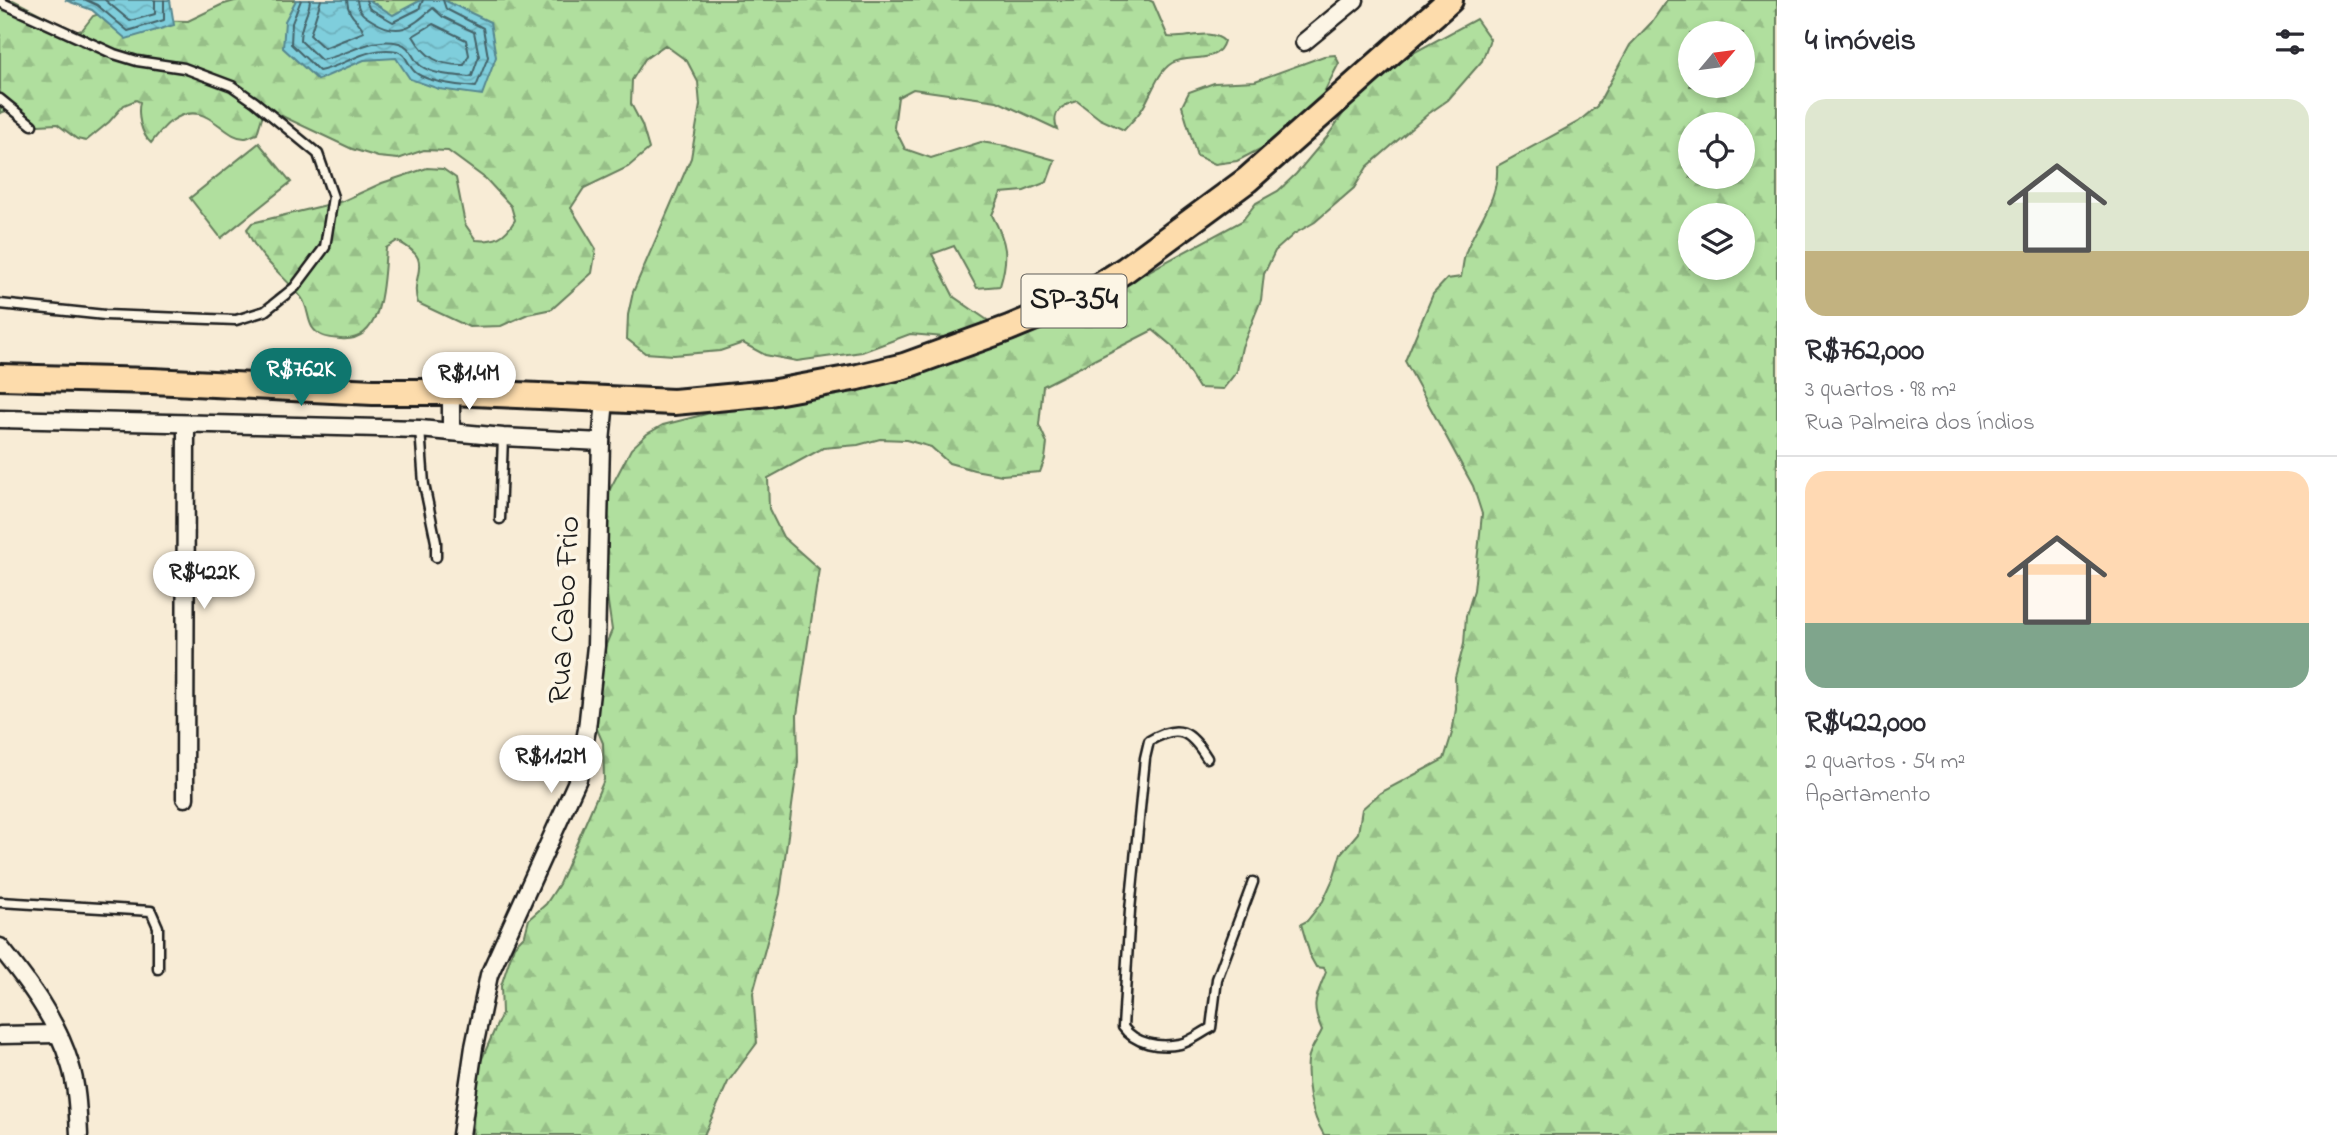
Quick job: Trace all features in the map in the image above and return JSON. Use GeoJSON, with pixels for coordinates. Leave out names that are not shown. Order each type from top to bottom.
{"type":"FeatureCollection","features":[{"type":"Feature","properties":{"kind":"main road","name":"SP-354"},"geometry":{"type":"LineString","coordinates":[[0,377],[451,392],[606,401],[695,401],[770,393],[904,366],[1077,300],[1125,270],[1247,180],[1450,0]]}},
{"type":"Feature","properties":{"kind":"street"},"geometry":{"type":"LineString","coordinates":[[1304,42],[1348,2]]}},
{"type":"Feature","properties":{"kind":"street"},"geometry":{"type":"LineString","coordinates":[[451,392],[451,432]]}},
{"type":"Feature","properties":{"kind":"street","name":"Rua Cabo Frio"},"geometry":{"type":"LineString","coordinates":[[461,1135],[474,1048],[489,975],[578,779],[587,729],[596,646],[601,442],[606,401]]}},
{"type":"Feature","properties":{"kind":"street"},"geometry":{"type":"LineString","coordinates":[[0,419],[420,429],[601,442]]}},
{"type":"Feature","properties":{"kind":"street"},"geometry":{"type":"LineString","coordinates":[[185,798],[186,424]]}},
{"type":"Feature","properties":{"kind":"street"},"geometry":{"type":"LineString","coordinates":[[0,947],[28,982],[58,1034],[71,1066],[79,1135]]}},
{"type":"Feature","properties":{"kind":"street"},"geometry":{"type":"LineString","coordinates":[[0,1035],[58,1034]]}},
{"type":"Feature","properties":{"kind":"lane"},"geometry":{"type":"LineString","coordinates":[[0,2],[114,54],[138,61],[184,68],[232,86],[318,154],[333,197],[326,247],[295,287],[265,311],[236,320],[105,315],[0,304]]}},
{"type":"Feature","properties":{"kind":"lane"},"geometry":{"type":"LineString","coordinates":[[0,99],[32,125]]}},
{"type":"Feature","properties":{"kind":"lane"},"geometry":{"type":"LineString","coordinates":[[420,429],[424,484],[436,542],[436,557]]}},
{"type":"Feature","properties":{"kind":"lane"},"geometry":{"type":"LineString","coordinates":[[500,519],[503,437]]}},
{"type":"Feature","properties":{"kind":"lane"},"geometry":{"type":"LineString","coordinates":[[1207,758],[1194,738],[1181,732],[1164,732],[1149,741],[1130,910],[1122,1027],[1131,1039],[1147,1044],[1181,1044],[1211,1028],[1217,979],[1253,882]]}},
{"type":"Feature","properties":{"kind":"lane"},"geometry":{"type":"LineString","coordinates":[[0,902],[151,911],[158,927],[158,969]]}},
{"type":"Feature","properties":{"kind":"green space"},"geometry":{"type":"Polygon","coordinates":[[[0,0],[13,0],[75,32],[82,30],[93,16],[105,12],[137,20],[188,21],[238,0],[1149,0],[1153,2],[1168,37],[1204,34],[1224,41],[1215,54],[1179,60],[1167,67],[1140,112],[1124,130],[1100,119],[1077,101],[1059,110],[1055,118],[1057,129],[997,101],[913,89],[898,97],[894,127],[905,149],[931,158],[981,142],[1055,160],[1047,182],[1024,191],[1001,193],[992,215],[1005,250],[1005,266],[1000,286],[977,288],[954,246],[932,254],[954,297],[993,324],[956,338],[910,334],[862,352],[797,361],[765,355],[743,343],[720,351],[674,355],[645,353],[627,339],[633,292],[691,158],[700,105],[698,82],[687,61],[665,45],[645,59],[632,80],[631,104],[642,125],[649,149],[628,167],[584,188],[571,208],[596,249],[592,273],[552,309],[528,314],[501,326],[469,327],[418,303],[416,284],[419,262],[409,248],[397,241],[386,248],[382,291],[374,320],[366,331],[355,338],[341,339],[329,338],[315,331],[301,297],[251,239],[247,229],[252,223],[343,201],[382,183],[427,168],[443,169],[456,178],[465,224],[476,240],[494,239],[507,231],[515,220],[511,206],[486,179],[448,151],[424,150],[398,159],[378,157],[352,149],[280,115],[262,117],[257,134],[246,138],[229,133],[204,116],[194,113],[183,115],[167,124],[151,143],[142,129],[140,102],[136,100],[124,105],[86,141],[77,139],[57,124],[38,125],[9,110],[0,113],[0,0]]]}},
{"type":"Feature","properties":{"kind":"green space"},"geometry":{"type":"Polygon","coordinates":[[[1667,0],[1777,0],[1777,1135],[1324,1135],[1313,1108],[1308,1060],[1322,1030],[1315,1007],[1326,972],[1324,968],[1316,967],[1311,958],[1301,924],[1307,921],[1323,901],[1341,853],[1358,833],[1362,809],[1380,793],[1444,759],[1456,709],[1455,677],[1464,644],[1466,616],[1474,590],[1482,514],[1473,486],[1405,361],[1433,294],[1447,279],[1461,277],[1466,252],[1495,189],[1497,166],[1578,122],[1597,106],[1630,45],[1651,23],[1667,0]]]}},
{"type":"Feature","properties":{"kind":"green space"},"geometry":{"type":"Polygon","coordinates":[[[1476,19],[1490,39],[1482,61],[1448,100],[1367,167],[1354,188],[1315,222],[1294,234],[1275,251],[1264,274],[1261,300],[1242,347],[1237,371],[1223,389],[1199,388],[1173,347],[1153,330],[1043,386],[1039,425],[1047,443],[1040,472],[1002,475],[974,470],[949,463],[931,447],[906,440],[880,439],[858,445],[823,448],[768,478],[769,509],[783,537],[819,569],[797,715],[798,762],[780,894],[753,993],[757,1043],[728,1082],[704,1135],[473,1135],[474,1091],[481,1061],[502,1013],[501,986],[514,946],[525,935],[529,919],[546,904],[559,884],[604,780],[603,743],[590,713],[590,657],[605,647],[612,630],[601,554],[599,510],[631,449],[647,434],[663,425],[1043,328],[1242,221],[1256,203],[1278,191],[1296,174],[1327,137],[1354,98],[1413,53],[1476,19]]]}},
{"type":"Feature","properties":{"kind":"green space"},"geometry":{"type":"Polygon","coordinates":[[[1335,55],[1339,63],[1315,110],[1293,132],[1237,161],[1215,164],[1197,156],[1182,106],[1189,92],[1214,83],[1255,81],[1324,56],[1335,55]]]}},
{"type":"Feature","properties":{"kind":"green space"},"geometry":{"type":"Polygon","coordinates":[[[259,143],[291,182],[221,238],[190,198],[259,143]]]}},
{"type":"Feature","properties":{"kind":"water"},"geometry":{"type":"Polygon","coordinates":[[[65,0],[170,0],[174,25],[126,39],[92,10],[65,0]]]}},
{"type":"Feature","properties":{"kind":"water"},"geometry":{"type":"Polygon","coordinates":[[[296,0],[369,0],[393,15],[421,0],[444,0],[490,22],[496,57],[482,95],[439,89],[410,79],[396,58],[364,60],[318,80],[283,48],[285,21],[296,0]]]}}]}
